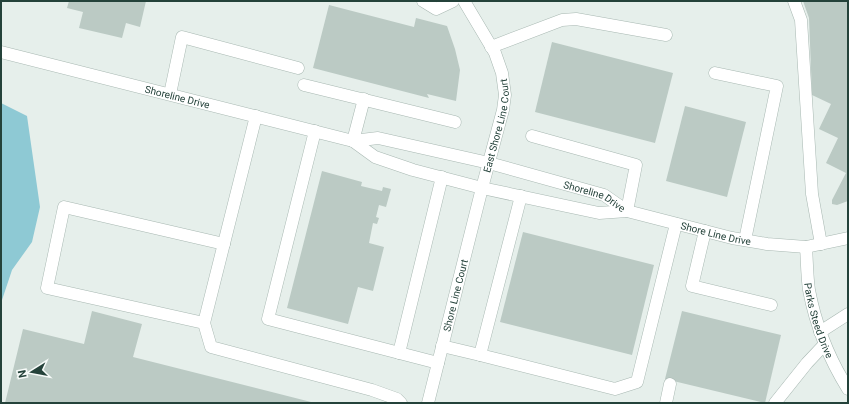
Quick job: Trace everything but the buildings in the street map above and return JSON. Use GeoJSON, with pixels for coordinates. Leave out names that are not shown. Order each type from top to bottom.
{"type":"FeatureCollection","features":[{"type":"Feature","properties":{"kind":"street"},"geometry":{"type":"LineString","coordinates":[[423,1],[436,9],[453,1]]}},
{"type":"Feature","properties":{"kind":"street","name":"East Shore Line Court"},"geometry":{"type":"LineString","coordinates":[[464,1],[495,53],[502,73],[505,95],[503,110],[482,188]]}},
{"type":"Feature","properties":{"kind":"street"},"geometry":{"type":"LineString","coordinates":[[794,1],[801,20],[812,194],[820,244]]}},
{"type":"Feature","properties":{"kind":"street"},"geometry":{"type":"LineString","coordinates":[[491,47],[562,20],[576,19],[666,35]]}},
{"type":"Feature","properties":{"kind":"street"},"geometry":{"type":"LineString","coordinates":[[170,94],[182,37],[298,68]]}},
{"type":"Feature","properties":{"kind":"street","name":"Shoreline Drive"},"geometry":{"type":"LineString","coordinates":[[1,52],[353,141],[375,157],[413,170],[482,188],[600,213],[627,211]]}},
{"type":"Feature","properties":{"kind":"street"},"geometry":{"type":"LineString","coordinates":[[715,72],[777,86],[745,240]]}},
{"type":"Feature","properties":{"kind":"street"},"geometry":{"type":"LineString","coordinates":[[304,85],[455,122]]}},
{"type":"Feature","properties":{"kind":"street"},"geometry":{"type":"LineString","coordinates":[[353,141],[364,99]]}},
{"type":"Feature","properties":{"kind":"street"},"geometry":{"type":"LineString","coordinates":[[256,116],[204,323],[211,348],[372,390],[397,399],[401,403]]}},
{"type":"Feature","properties":{"kind":"street"},"geometry":{"type":"LineString","coordinates":[[315,131],[268,319],[438,363]]}},
{"type":"Feature","properties":{"kind":"street"},"geometry":{"type":"LineString","coordinates":[[532,136],[636,165],[627,211]]}},
{"type":"Feature","properties":{"kind":"street","name":"Shoreline Drive"},"geometry":{"type":"LineString","coordinates":[[353,141],[378,138],[489,163],[604,195],[627,211]]}},
{"type":"Feature","properties":{"kind":"street"},"geometry":{"type":"LineString","coordinates":[[398,353],[442,177]]}},
{"type":"Feature","properties":{"kind":"street","name":"Shore Line Court"},"geometry":{"type":"LineString","coordinates":[[428,403],[482,188]]}},
{"type":"Feature","properties":{"kind":"street"},"geometry":{"type":"LineString","coordinates":[[480,355],[521,196]]}},
{"type":"Feature","properties":{"kind":"street"},"geometry":{"type":"LineString","coordinates":[[204,323],[47,288],[64,207],[224,244]]}},
{"type":"Feature","properties":{"kind":"street","name":"Shore Line Drive"},"geometry":{"type":"LineString","coordinates":[[627,211],[745,240],[767,244],[806,247]]}},
{"type":"Feature","properties":{"kind":"street"},"geometry":{"type":"LineString","coordinates":[[442,346],[615,388],[637,382],[676,224]]}},
{"type":"Feature","properties":{"kind":"street"},"geometry":{"type":"LineString","coordinates":[[705,231],[692,286],[771,305]]}},
{"type":"Feature","properties":{"kind":"street"},"geometry":{"type":"LineString","coordinates":[[806,247],[848,238]]}},
{"type":"Feature","properties":{"kind":"street","name":"Parks Steed Drive"},"geometry":{"type":"LineString","coordinates":[[806,247],[809,289],[820,332],[824,345],[834,366],[848,389]]}},
{"type":"Feature","properties":{"kind":"street"},"geometry":{"type":"LineString","coordinates":[[820,332],[848,314]]}},
{"type":"Feature","properties":{"kind":"street"},"geometry":{"type":"LineString","coordinates":[[775,403],[807,362],[824,345]]}},
{"type":"Feature","properties":{"kind":"street"},"geometry":{"type":"LineString","coordinates":[[666,403],[670,384]]}},
{"type":"Feature","properties":{"kind":"water"},"geometry":{"type":"Polygon","coordinates":[[[1,103],[27,116],[40,207],[32,242],[12,270],[1,303],[1,103]]]}}]}
